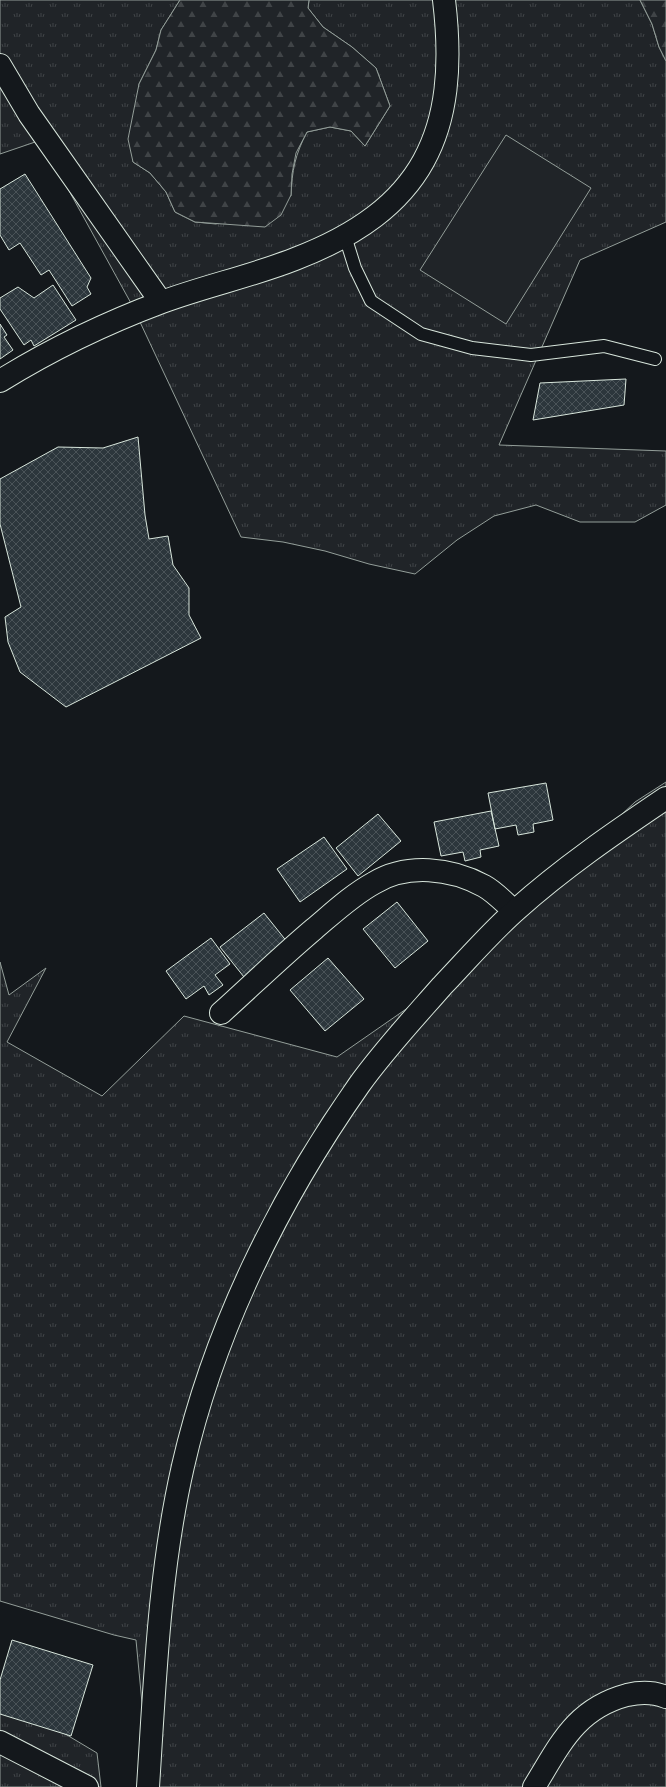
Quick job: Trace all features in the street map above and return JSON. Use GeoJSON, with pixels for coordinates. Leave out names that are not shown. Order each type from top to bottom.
{"type":"FeatureCollection","features":[{"type":"Feature","properties":{"kind":"street"},"geometry":{"type":"LineString","coordinates":[[0,381],[55,350],[161,302],[294,260],[345,236],[375,216],[404,191],[421,167],[431,149],[442,108],[446,82],[444,0]]}},
{"type":"Feature","properties":{"kind":"street"},"geometry":{"type":"LineString","coordinates":[[0,65],[28,114],[161,302]]}},
{"type":"Feature","properties":{"kind":"street"},"geometry":{"type":"LineString","coordinates":[[148,1787],[158,1640],[173,1516],[196,1414],[213,1363],[233,1313],[285,1205],[319,1147],[360,1084],[407,1026],[514,911],[596,845],[666,798]]}},
{"type":"Feature","properties":{"kind":"street"},"geometry":{"type":"LineString","coordinates":[[221,1012],[344,904],[374,882],[396,873],[422,869],[448,872],[468,878],[485,887],[514,911]]}},
{"type":"Feature","properties":{"kind":"street"},"geometry":{"type":"LineString","coordinates":[[534,1787],[564,1739],[585,1714],[610,1700],[634,1694],[658,1693],[666,1697]]}},
{"type":"Feature","properties":{"kind":"street"},"geometry":{"type":"LineString","coordinates":[[0,1742],[86,1787]]}},
{"type":"Feature","properties":{"kind":"lane"},"geometry":{"type":"LineString","coordinates":[[345,236],[356,268],[371,301],[421,334],[472,348],[531,355],[604,346],[655,359]]}},
{"type":"Feature","properties":{"kind":"green space"},"geometry":{"type":"Polygon","coordinates":[[[0,0],[180,0],[161,30],[156,50],[139,84],[133,162],[150,173],[166,192],[175,212],[195,222],[216,224],[291,196],[295,163],[307,132],[330,127],[351,131],[365,146],[390,106],[376,68],[352,47],[323,27],[308,8],[309,0],[640,0],[652,24],[659,47],[666,61],[666,222],[580,260],[499,445],[666,451],[666,505],[635,522],[580,522],[536,505],[494,516],[457,540],[415,574],[283,542],[241,537],[132,305],[41,140],[0,154],[0,0]]]}},
{"type":"Feature","properties":{"kind":"green space"},"geometry":{"type":"Polygon","coordinates":[[[180,0],[309,0],[308,8],[323,27],[352,47],[376,68],[390,106],[365,146],[351,131],[330,127],[307,132],[296,153],[292,174],[291,195],[281,215],[265,227],[195,222],[175,212],[166,192],[150,173],[133,162],[128,139],[139,84],[156,50],[161,30],[180,0]]]}},
{"type":"Feature","properties":{"kind":"green space"},"geometry":{"type":"Polygon","coordinates":[[[640,0],[666,0],[666,61],[659,47],[652,24],[640,0]]]}},
{"type":"Feature","properties":{"kind":"green space"},"geometry":{"type":"Polygon","coordinates":[[[506,135],[591,188],[506,324],[420,270],[506,135]]]}},
{"type":"Feature","properties":{"kind":"green space"},"geometry":{"type":"Polygon","coordinates":[[[666,782],[666,1787],[150,1787],[136,1640],[114,1635],[0,1601],[0,962],[9,995],[46,968],[7,1042],[102,1096],[184,1016],[337,1057],[435,989],[635,802],[666,782]]]}},
{"type":"Feature","properties":{"kind":"green space"},"geometry":{"type":"Polygon","coordinates":[[[0,1695],[97,1753],[101,1787],[0,1787],[0,1695]]]}},
{"type":"Feature","properties":{"kind":"building"},"geometry":{"type":"Polygon","coordinates":[[[25,174],[91,278],[87,287],[91,294],[72,306],[49,270],[41,275],[20,243],[9,250],[0,235],[0,189],[25,174]]]}},
{"type":"Feature","properties":{"kind":"building"},"geometry":{"type":"Polygon","coordinates":[[[53,285],[76,320],[34,346],[31,340],[24,345],[0,309],[0,298],[18,287],[34,298],[53,285]]]}},
{"type":"Feature","properties":{"kind":"building"},"geometry":{"type":"Polygon","coordinates":[[[0,324],[7,335],[4,337],[13,350],[0,359],[0,324]]]}},
{"type":"Feature","properties":{"kind":"building"},"geometry":{"type":"Polygon","coordinates":[[[626,379],[624,405],[533,420],[540,383],[626,379]]]}},
{"type":"Feature","properties":{"kind":"building"},"geometry":{"type":"Polygon","coordinates":[[[138,437],[145,515],[149,539],[168,536],[173,565],[189,588],[189,615],[201,638],[66,707],[20,672],[8,642],[5,617],[21,607],[0,524],[0,479],[58,447],[103,448],[138,437]]]}},
{"type":"Feature","properties":{"kind":"building"},"geometry":{"type":"Polygon","coordinates":[[[546,783],[553,820],[533,824],[534,832],[518,835],[516,825],[495,829],[488,793],[546,783]]]}},
{"type":"Feature","properties":{"kind":"building"},"geometry":{"type":"Polygon","coordinates":[[[491,811],[499,846],[480,850],[481,857],[465,861],[463,852],[441,856],[434,822],[491,811]]]}},
{"type":"Feature","properties":{"kind":"building"},"geometry":{"type":"Polygon","coordinates":[[[378,814],[401,841],[358,876],[336,848],[378,814]]]}},
{"type":"Feature","properties":{"kind":"building"},"geometry":{"type":"Polygon","coordinates":[[[324,837],[347,869],[300,902],[277,869],[324,837]]]}},
{"type":"Feature","properties":{"kind":"building"},"geometry":{"type":"Polygon","coordinates":[[[397,902],[428,941],[395,968],[363,929],[397,902]]]}},
{"type":"Feature","properties":{"kind":"building"},"geometry":{"type":"Polygon","coordinates":[[[264,913],[288,943],[244,977],[220,947],[264,913]]]}},
{"type":"Feature","properties":{"kind":"building"},"geometry":{"type":"Polygon","coordinates":[[[211,938],[230,964],[215,975],[223,985],[209,995],[204,986],[186,999],[166,971],[211,938]]]}},
{"type":"Feature","properties":{"kind":"building"},"geometry":{"type":"Polygon","coordinates":[[[328,958],[364,999],[325,1031],[290,990],[328,958]]]}},
{"type":"Feature","properties":{"kind":"building"},"geometry":{"type":"Polygon","coordinates":[[[12,1640],[93,1665],[71,1736],[0,1714],[0,1680],[12,1640]]]}}]}
